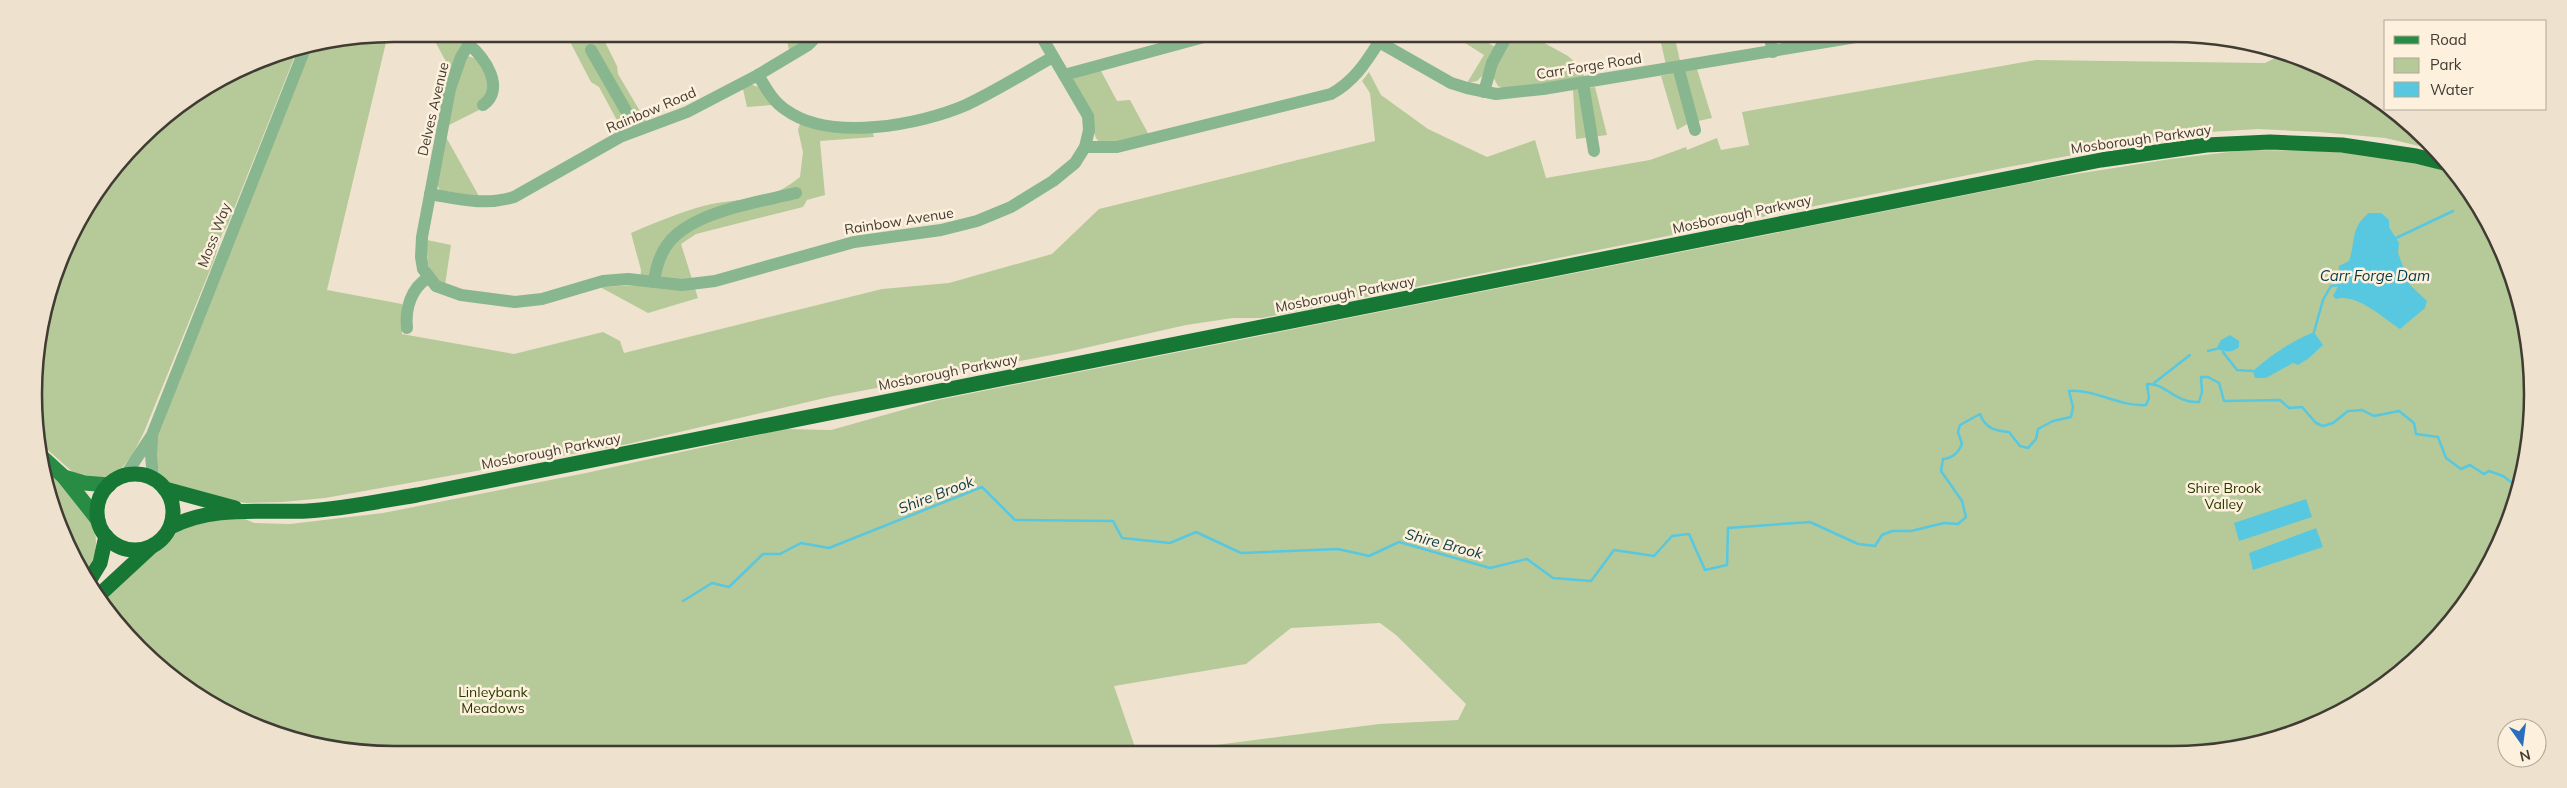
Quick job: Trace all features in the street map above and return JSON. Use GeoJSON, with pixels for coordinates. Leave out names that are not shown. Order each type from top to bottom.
{"type":"FeatureCollection","features":[{"type":"Feature","properties":{"kind":"highway","name":"Mosborough Parkway"},"geometry":{"type":"LineString","coordinates":[[171,527],[196,516],[251,512],[308,511],[417,495],[2136,154],[2216,144],[2311,143],[2374,150],[2437,162]]}},
{"type":"Feature","properties":{"kind":"highway"},"geometry":{"type":"LineString","coordinates":[[103,591],[139,556],[160,541],[171,527],[173,507],[166,489],[153,478],[144,475],[125,476],[109,485],[99,501],[98,520],[106,536],[115,544],[127,549],[140,550],[152,546]]}},
{"type":"Feature","properties":{"kind":"highway","name":"Mosborough Parkway"},"geometry":{"type":"LineString","coordinates":[[166,489],[251,512]]}},
{"type":"Feature","properties":{"kind":"highway"},"geometry":{"type":"LineString","coordinates":[[93,575],[100,563],[106,536]]}},
{"type":"Feature","properties":{"kind":"main road"},"geometry":{"type":"LineString","coordinates":[[49,463],[64,477],[98,520]]}},
{"type":"Feature","properties":{"kind":"main road"},"geometry":{"type":"LineString","coordinates":[[64,477],[84,483],[109,485]]}},
{"type":"Feature","properties":{"kind":"street","name":"Delves Avenue"},"geometry":{"type":"LineString","coordinates":[[430,194],[450,89],[458,64],[470,42]]}},
{"type":"Feature","properties":{"kind":"street"},"geometry":{"type":"LineString","coordinates":[[474,42],[495,85],[492,97],[483,105]]}},
{"type":"Feature","properties":{"kind":"street","name":"Rainbow Road"},"geometry":{"type":"LineString","coordinates":[[430,194],[480,203],[504,200],[528,190],[636,130],[687,112],[758,75],[811,42]]}},
{"type":"Feature","properties":{"kind":"street"},"geometry":{"type":"LineString","coordinates":[[1045,42],[1088,116],[1089,130],[1085,147],[1117,147],[1331,94],[1348,83],[1359,72],[1378,42]]}},
{"type":"Feature","properties":{"kind":"street"},"geometry":{"type":"LineString","coordinates":[[1064,75],[1186,42]]}},
{"type":"Feature","properties":{"kind":"street","name":"Carr Forge Road"},"geometry":{"type":"LineString","coordinates":[[1387,42],[1451,83],[1484,92],[1511,93],[1829,42]]}},
{"type":"Feature","properties":{"kind":"street"},"geometry":{"type":"LineString","coordinates":[[1484,92],[1492,63],[1504,42]]}},
{"type":"Feature","properties":{"kind":"street"},"geometry":{"type":"LineString","coordinates":[[1770,42],[1772,52]]}},
{"type":"Feature","properties":{"kind":"street"},"geometry":{"type":"LineString","coordinates":[[591,50],[636,130]]}},
{"type":"Feature","properties":{"kind":"street","name":"Moss Way"},"geometry":{"type":"LineString","coordinates":[[125,476],[152,435],[303,54]]}},
{"type":"Feature","properties":{"kind":"street"},"geometry":{"type":"LineString","coordinates":[[758,75],[768,92],[780,106],[798,117],[829,126],[865,127],[906,122],[950,112],[985,96],[1053,57]]}},
{"type":"Feature","properties":{"kind":"street"},"geometry":{"type":"LineString","coordinates":[[1678,67],[1695,130]]}},
{"type":"Feature","properties":{"kind":"street"},"geometry":{"type":"LineString","coordinates":[[1582,83],[1594,151]]}},
{"type":"Feature","properties":{"kind":"street","name":"Rainbow Avenue"},"geometry":{"type":"LineString","coordinates":[[428,278],[443,290],[461,296],[515,302],[542,299],[603,280],[628,280],[682,285],[715,281],[854,242],[941,230],[977,221],[1011,208],[1053,181],[1075,163],[1085,147]]}},
{"type":"Feature","properties":{"kind":"street"},"geometry":{"type":"LineString","coordinates":[[654,282],[663,251],[681,231],[718,214],[796,193]]}},
{"type":"Feature","properties":{"kind":"street"},"geometry":{"type":"LineString","coordinates":[[407,328],[408,308],[415,291],[428,278],[423,269],[420,247],[430,194]]}},
{"type":"Feature","properties":{"kind":"street","name":"Moss Way"},"geometry":{"type":"LineString","coordinates":[[152,435],[153,478]]}},
{"type":"Feature","properties":{"kind":"green space"},"geometry":{"type":"Polygon","coordinates":[[[386,42],[327,290],[402,304],[402,334],[514,354],[603,332],[620,341],[624,353],[882,289],[949,283],[1052,254],[1099,209],[1375,141],[1370,93],[1362,81],[1369,72],[1381,95],[1428,129],[1487,157],[1535,140],[1546,178],[1650,160],[1686,147],[1687,150],[1717,138],[1721,150],[1749,145],[1742,112],[2036,60],[2265,63],[2276,58],[2308,69],[2349,90],[2387,115],[2424,147],[2385,138],[2319,132],[2258,129],[2193,133],[2008,167],[1262,318],[1233,318],[1186,325],[1067,352],[829,397],[628,444],[325,498],[246,503],[223,500],[169,485],[159,475],[155,444],[307,53],[325,49],[386,42]]]}},
{"type":"Feature","properties":{"kind":"green space"},"geometry":{"type":"Polygon","coordinates":[[[435,42],[469,42],[468,56],[477,59],[492,90],[478,106],[479,110],[447,126],[456,80],[435,42]]]}},
{"type":"Feature","properties":{"kind":"green space"},"geometry":{"type":"Polygon","coordinates":[[[570,42],[605,42],[617,66],[618,74],[647,123],[618,133],[619,124],[599,87],[591,82],[570,42]]]}},
{"type":"Feature","properties":{"kind":"green space"},"geometry":{"type":"Polygon","coordinates":[[[787,42],[813,42],[790,53],[787,42]]]}},
{"type":"Feature","properties":{"kind":"green space"},"geometry":{"type":"Polygon","coordinates":[[[1464,42],[1487,42],[1495,47],[1482,76],[1477,81],[1467,83],[1484,55],[1464,42]]]}},
{"type":"Feature","properties":{"kind":"green space"},"geometry":{"type":"Polygon","coordinates":[[[1508,42],[1543,42],[1568,56],[1579,66],[1585,78],[1503,88],[1498,86],[1493,77],[1494,68],[1508,42]]]}},
{"type":"Feature","properties":{"kind":"green space"},"geometry":{"type":"Polygon","coordinates":[[[1661,42],[1676,42],[1680,61],[1666,65],[1661,42]]]}},
{"type":"Feature","properties":{"kind":"green space"},"geometry":{"type":"Polygon","coordinates":[[[295,57],[228,224],[222,234],[214,260],[144,432],[133,454],[121,469],[110,477],[95,479],[77,476],[47,449],[42,394],[49,325],[54,303],[69,259],[79,239],[90,218],[115,180],[145,145],[162,130],[180,115],[218,90],[259,69],[295,57]]]}},
{"type":"Feature","properties":{"kind":"green space"},"geometry":{"type":"Polygon","coordinates":[[[1100,69],[1117,101],[1130,100],[1149,135],[1110,144],[1100,143],[1096,138],[1073,79],[1077,75],[1100,69]]]}},
{"type":"Feature","properties":{"kind":"green space"},"geometry":{"type":"Polygon","coordinates":[[[1697,69],[1712,118],[1689,123],[1677,130],[1661,76],[1697,69]]]}},
{"type":"Feature","properties":{"kind":"green space"},"geometry":{"type":"Polygon","coordinates":[[[750,84],[761,88],[772,105],[747,107],[743,89],[750,84]]]}},
{"type":"Feature","properties":{"kind":"green space"},"geometry":{"type":"Polygon","coordinates":[[[1595,87],[1607,135],[1576,139],[1573,90],[1595,87]]]}},
{"type":"Feature","properties":{"kind":"green space"},"geometry":{"type":"Polygon","coordinates":[[[800,124],[872,130],[874,137],[820,141],[825,195],[807,200],[803,207],[696,234],[681,244],[698,298],[648,313],[600,287],[640,285],[641,270],[631,233],[703,206],[764,196],[776,192],[800,177],[803,152],[798,130],[800,124]]]}},
{"type":"Feature","properties":{"kind":"green space"},"geometry":{"type":"Polygon","coordinates":[[[446,137],[480,198],[440,190],[437,185],[446,137]]]}},
{"type":"Feature","properties":{"kind":"green space"},"geometry":{"type":"Polygon","coordinates":[[[2246,150],[2322,151],[2366,154],[2392,160],[2427,150],[2452,180],[2465,199],[2498,259],[2513,303],[2524,371],[2524,417],[2513,485],[2498,529],[2477,570],[2452,608],[2422,643],[2387,673],[2349,698],[2308,719],[2264,734],[2242,739],[2173,746],[1208,746],[1379,724],[1458,720],[1466,704],[1396,635],[1380,623],[1291,628],[1246,664],[1114,686],[1135,746],[371,745],[303,734],[259,719],[218,698],[180,673],[145,643],[107,596],[185,525],[233,518],[245,519],[254,523],[290,524],[383,513],[586,473],[785,429],[831,430],[938,400],[2057,177],[2171,159],[2246,150]]]}},
{"type":"Feature","properties":{"kind":"green space"},"geometry":{"type":"Polygon","coordinates":[[[427,240],[451,245],[445,285],[434,276],[429,266],[427,240]]]}},
{"type":"Feature","properties":{"kind":"green space"},"geometry":{"type":"Polygon","coordinates":[[[51,474],[67,488],[88,514],[94,527],[96,542],[93,557],[88,567],[69,529],[51,474]]]}},
{"type":"Feature","properties":{"kind":"water","name":"Carr Forge Dam"},"geometry":{"type":"Polygon","coordinates":[[[2369,213],[2381,213],[2389,220],[2389,227],[2399,243],[2398,253],[2410,285],[2427,301],[2425,308],[2400,329],[2361,303],[2344,298],[2336,299],[2333,296],[2338,286],[2339,266],[2349,261],[2356,230],[2369,213]]]}},
{"type":"Feature","properties":{"kind":"water"},"geometry":{"type":"Polygon","coordinates":[[[2314,332],[2323,345],[2309,358],[2298,365],[2293,363],[2266,378],[2255,378],[2253,371],[2268,359],[2289,344],[2314,332]]]}},
{"type":"Feature","properties":{"kind":"water"},"geometry":{"type":"Polygon","coordinates":[[[2230,335],[2239,341],[2239,347],[2228,351],[2216,349],[2221,340],[2230,335]]]}},
{"type":"Feature","properties":{"kind":"water"},"geometry":{"type":"Polygon","coordinates":[[[2306,499],[2312,517],[2239,541],[2234,523],[2306,499]]]}},
{"type":"Feature","properties":{"kind":"water"},"geometry":{"type":"Polygon","coordinates":[[[2316,528],[2323,547],[2253,570],[2249,553],[2316,528]]]}},
{"type":"Feature","properties":{"kind":"waterway"},"geometry":{"type":"LineString","coordinates":[[2394,239],[2453,211]]}},
{"type":"Feature","properties":{"kind":"waterway"},"geometry":{"type":"LineString","coordinates":[[2314,332],[2323,300],[2331,286],[2340,285]]}},
{"type":"Feature","properties":{"kind":"waterway"},"geometry":{"type":"LineString","coordinates":[[2208,351],[2216,349]]}},
{"type":"Feature","properties":{"kind":"waterway"},"geometry":{"type":"LineString","coordinates":[[2223,352],[2237,370],[2253,371]]}},
{"type":"Feature","properties":{"kind":"waterway"},"geometry":{"type":"LineString","coordinates":[[2154,383],[2190,355]]}},
{"type":"Feature","properties":{"kind":"waterway","name":"Shire Brook"},"geometry":{"type":"LineString","coordinates":[[683,601],[712,583],[729,587],[763,554],[780,554],[801,543],[829,548],[982,487],[1015,520],[1113,521],[1122,538],[1170,543],[1196,532],[1241,553],[1338,549],[1369,556],[1399,542],[1490,568],[1527,559],[1553,578],[1591,581],[1614,550],[1654,556],[1672,536],[1689,534],[1705,570],[1727,565],[1728,528],[1810,522],[1858,544],[1875,546],[1882,535],[1892,531],[1911,531],[1944,523],[1958,524],[1966,517],[1962,501],[1941,471],[1943,459],[1955,454],[1962,444],[1958,432],[1960,425],[1980,414],[1988,426],[1995,430],[2009,432],[2020,446],[2028,448],[2036,439],[2038,429],[2053,421],[2071,417],[2073,407],[2069,391],[2079,391],[2136,405],[2146,405],[2149,398],[2147,384],[2153,384],[2184,400],[2199,402],[2202,392],[2201,377],[2208,377],[2219,383],[2224,401],[2280,400],[2289,408],[2302,407],[2316,423],[2323,426],[2333,423],[2348,411],[2362,410],[2374,416],[2399,411],[2414,423],[2416,434],[2438,437],[2446,458],[2461,469],[2470,465],[2484,474],[2489,471],[2503,476],[2513,484]]}},
{"type":"Feature","properties":{"kind":"park label","name":"Shire Brook Valley"},"geometry":{"type":"Point","coordinates":[2224,496]}},
{"type":"Feature","properties":{"kind":"park label","name":"Linleybank Meadows"},"geometry":{"type":"Point","coordinates":[493,700]}}]}
